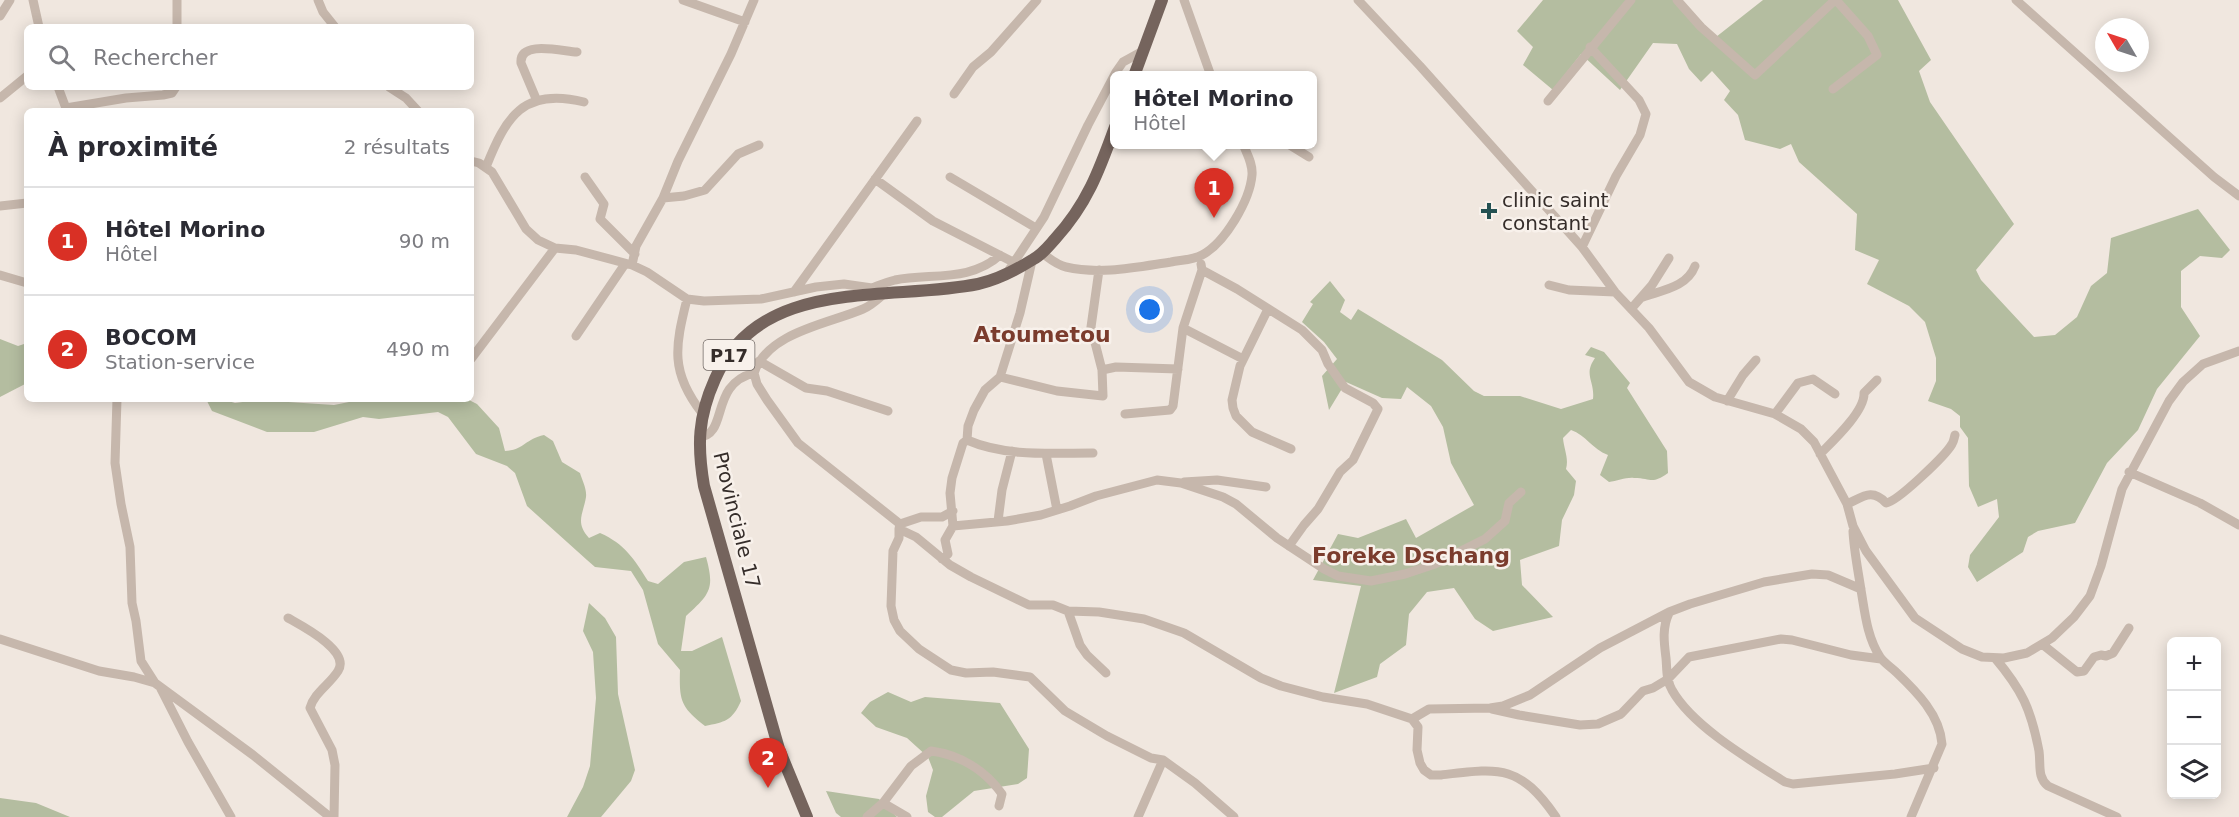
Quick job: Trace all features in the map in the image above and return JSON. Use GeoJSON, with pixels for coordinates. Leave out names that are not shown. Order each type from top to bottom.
{"type":"FeatureCollection","features":[{"type":"Feature","properties":{"kind":"main road"},"geometry":{"type":"LineString","coordinates":[[1136,71],[1162,0]]}},
{"type":"Feature","properties":{"kind":"main road","name":"Provinciale 17"},"geometry":{"type":"LineString","coordinates":[[807,817],[787,770],[766,706],[704,486],[698,451],[702,414],[721,366],[738,344],[754,330],[779,314],[794,308],[819,300],[880,291],[979,284],[1037,257],[1074,218],[1086,198],[1110,139]]}},
{"type":"Feature","properties":{"kind":"street"},"geometry":{"type":"LineString","coordinates":[[0,15],[10,0]]}},
{"type":"Feature","properties":{"kind":"street"},"geometry":{"type":"LineString","coordinates":[[33,0],[38,24]]}},
{"type":"Feature","properties":{"kind":"street"},"geometry":{"type":"LineString","coordinates":[[177,0],[177,24]]}},
{"type":"Feature","properties":{"kind":"street"},"geometry":{"type":"LineString","coordinates":[[318,0],[323,12],[333,24]]}},
{"type":"Feature","properties":{"kind":"street"},"geometry":{"type":"LineString","coordinates":[[683,0],[745,22]]}},
{"type":"Feature","properties":{"kind":"street"},"geometry":{"type":"LineString","coordinates":[[576,336],[635,254],[636,246],[663,198],[678,161],[731,54],[754,0]]}},
{"type":"Feature","properties":{"kind":"street"},"geometry":{"type":"LineString","coordinates":[[954,94],[973,67],[991,52],[1037,0]]}},
{"type":"Feature","properties":{"kind":"street"},"geometry":{"type":"LineString","coordinates":[[1184,0],[1210,71]]}},
{"type":"Feature","properties":{"kind":"street"},"geometry":{"type":"LineString","coordinates":[[1358,0],[1582,247],[1615,292],[1649,328],[1689,382],[1715,397],[1775,414],[1801,429],[1814,442],[1847,504],[1872,643],[1881,659],[1908,684],[1937,720],[1942,744],[1934,768],[1911,817]]}},
{"type":"Feature","properties":{"kind":"street"},"geometry":{"type":"LineString","coordinates":[[1548,101],[1590,47],[1631,0]]}},
{"type":"Feature","properties":{"kind":"street"},"geometry":{"type":"LineString","coordinates":[[1677,0],[1701,27],[1755,75],[1835,0],[1868,36],[1877,56],[1833,89]]}},
{"type":"Feature","properties":{"kind":"street"},"geometry":{"type":"LineString","coordinates":[[2016,0],[2214,177],[2239,196]]}},
{"type":"Feature","properties":{"kind":"street"},"geometry":{"type":"LineString","coordinates":[[1582,247],[1616,176],[1640,135],[1646,114],[1639,100],[1590,47]]}},
{"type":"Feature","properties":{"kind":"street"},"geometry":{"type":"LineString","coordinates":[[537,101],[521,63],[520,57],[523,52],[530,48],[577,52]]}},
{"type":"Feature","properties":{"kind":"street"},"geometry":{"type":"LineString","coordinates":[[1117,71],[1123,62],[1143,51]]}},
{"type":"Feature","properties":{"kind":"street"},"geometry":{"type":"LineString","coordinates":[[0,98],[24,78]]}},
{"type":"Feature","properties":{"kind":"street"},"geometry":{"type":"LineString","coordinates":[[875,179],[933,221],[1000,255],[1010,268],[1036,228],[1110,84]]}},
{"type":"Feature","properties":{"kind":"street"},"geometry":{"type":"LineString","coordinates":[[59,90],[66,108]]}},
{"type":"Feature","properties":{"kind":"street"},"geometry":{"type":"LineString","coordinates":[[77,108],[126,98],[163,95],[172,93],[174,90]]}},
{"type":"Feature","properties":{"kind":"street"},"geometry":{"type":"LineString","coordinates":[[394,90],[415,108]]}},
{"type":"Feature","properties":{"kind":"street"},"geometry":{"type":"LineString","coordinates":[[486,167],[505,125],[525,106],[555,98],[584,102]]}},
{"type":"Feature","properties":{"kind":"street"},"geometry":{"type":"LineString","coordinates":[[794,292],[917,121]]}},
{"type":"Feature","properties":{"kind":"street"},"geometry":{"type":"LineString","coordinates":[[663,198],[684,196],[705,190],[738,154],[759,145]]}},
{"type":"Feature","properties":{"kind":"street"},"geometry":{"type":"LineString","coordinates":[[942,559],[948,554],[945,540],[953,525],[950,493],[952,478],[963,444],[967,440],[974,410],[985,390],[1000,377],[1037,257],[1053,261],[1064,267],[1099,270],[1127,269],[1200,256],[1222,238],[1241,208],[1252,177],[1252,167],[1245,149]]}},
{"type":"Feature","properties":{"kind":"street"},"geometry":{"type":"LineString","coordinates":[[1296,149],[1309,157]]}},
{"type":"Feature","properties":{"kind":"street"},"geometry":{"type":"LineString","coordinates":[[474,163],[486,167],[500,183],[526,229],[538,240],[555,248],[576,250],[628,264],[647,272],[687,299],[704,301],[761,299],[816,287],[844,284],[880,291]]}},
{"type":"Feature","properties":{"kind":"street"},"geometry":{"type":"LineString","coordinates":[[585,177],[604,204],[600,219],[635,254]]}},
{"type":"Feature","properties":{"kind":"street"},"geometry":{"type":"LineString","coordinates":[[950,177],[1036,228]]}},
{"type":"Feature","properties":{"kind":"street"},"geometry":{"type":"LineString","coordinates":[[0,206],[24,203]]}},
{"type":"Feature","properties":{"kind":"street"},"geometry":{"type":"LineString","coordinates":[[474,355],[555,248]]}},
{"type":"Feature","properties":{"kind":"street"},"geometry":{"type":"LineString","coordinates":[[1000,255],[988,266],[973,272],[894,280],[880,291],[864,309],[802,330],[777,344],[759,360],[754,373],[757,384],[798,443],[942,559],[970,577],[1021,599],[1029,605],[1053,604],[1068,611],[1130,615],[1168,626],[1203,643],[1261,678],[1281,686],[1323,697],[1367,704],[1412,719],[1418,727],[1417,750],[1420,763],[1431,775],[1502,772],[1518,777],[1531,785],[1556,817]]}},
{"type":"Feature","properties":{"kind":"street"},"geometry":{"type":"LineString","coordinates":[[1125,414],[1170,410],[1175,401],[1183,328],[1202,270],[1200,256]]}},
{"type":"Feature","properties":{"kind":"street"},"geometry":{"type":"LineString","coordinates":[[1631,309],[1643,297],[1669,258]]}},
{"type":"Feature","properties":{"kind":"street"},"geometry":{"type":"LineString","coordinates":[[1643,297],[1684,282],[1692,275],[1695,266]]}},
{"type":"Feature","properties":{"kind":"street"},"geometry":{"type":"LineString","coordinates":[[1000,377],[1057,391],[1103,396],[1102,370],[1091,327],[1099,270]]}},
{"type":"Feature","properties":{"kind":"street"},"geometry":{"type":"LineString","coordinates":[[1202,270],[1268,309],[1314,340],[1345,388],[1378,409],[1353,460],[1340,472],[1318,509],[1289,546]]}},
{"type":"Feature","properties":{"kind":"street"},"geometry":{"type":"LineString","coordinates":[[0,275],[24,282]]}},
{"type":"Feature","properties":{"kind":"street"},"geometry":{"type":"LineString","coordinates":[[1549,285],[1569,290],[1615,292]]}},
{"type":"Feature","properties":{"kind":"street"},"geometry":{"type":"LineString","coordinates":[[687,299],[678,332],[676,348],[678,364],[691,399],[702,414]]}},
{"type":"Feature","properties":{"kind":"street"},"geometry":{"type":"LineString","coordinates":[[1268,309],[1243,359],[1232,400],[1236,416],[1252,432],[1291,449]]}},
{"type":"Feature","properties":{"kind":"street"},"geometry":{"type":"LineString","coordinates":[[1183,328],[1243,359]]}},
{"type":"Feature","properties":{"kind":"street"},"geometry":{"type":"LineString","coordinates":[[1852,526],[1866,551],[1915,618],[1962,650],[1982,657],[2004,658],[2027,653],[2042,644],[2074,617],[2090,596],[2101,566],[2122,489],[2129,472],[2169,401],[2183,382],[2203,364],[2239,351]]}},
{"type":"Feature","properties":{"kind":"street"},"geometry":{"type":"LineString","coordinates":[[759,360],[806,388],[826,391],[888,411]]}},
{"type":"Feature","properties":{"kind":"street"},"geometry":{"type":"LineString","coordinates":[[1727,400],[1756,360]]}},
{"type":"Feature","properties":{"kind":"street"},"geometry":{"type":"LineString","coordinates":[[1102,370],[1116,367],[1149,370],[1178,369]]}},
{"type":"Feature","properties":{"kind":"street"},"geometry":{"type":"LineString","coordinates":[[699,437],[712,433],[723,397],[731,386],[738,378],[754,373]]}},
{"type":"Feature","properties":{"kind":"street"},"geometry":{"type":"LineString","coordinates":[[1775,414],[1798,383],[1814,380],[1835,394]]}},
{"type":"Feature","properties":{"kind":"street"},"geometry":{"type":"LineString","coordinates":[[1821,454],[1865,401],[1864,393],[1877,380]]}},
{"type":"Feature","properties":{"kind":"street"},"geometry":{"type":"LineString","coordinates":[[117,402],[115,463],[130,547],[132,603],[141,661],[158,685],[231,817]]}},
{"type":"Feature","properties":{"kind":"street"},"geometry":{"type":"LineString","coordinates":[[1847,504],[1873,494],[1886,503],[1901,496],[1945,453],[1952,445],[1955,435]]}},
{"type":"Feature","properties":{"kind":"street"},"geometry":{"type":"LineString","coordinates":[[967,440],[998,450],[1046,454],[1093,453]]}},
{"type":"Feature","properties":{"kind":"street"},"geometry":{"type":"LineString","coordinates":[[998,521],[1002,490],[1012,451]]}},
{"type":"Feature","properties":{"kind":"street"},"geometry":{"type":"LineString","coordinates":[[1046,454],[1057,510]]}},
{"type":"Feature","properties":{"kind":"street"},"geometry":{"type":"LineString","coordinates":[[2129,472],[2200,503],[2239,525]]}},
{"type":"Feature","properties":{"kind":"street"},"geometry":{"type":"LineString","coordinates":[[953,525],[1041,515],[1096,496],[1157,480],[1181,483],[1215,494],[1236,504],[1289,546],[1338,576],[1371,580],[1405,574],[1444,560],[1485,539],[1505,521],[1509,503],[1521,492]]}},
{"type":"Feature","properties":{"kind":"street"},"geometry":{"type":"LineString","coordinates":[[1181,483],[1217,480],[1266,487]]}},
{"type":"Feature","properties":{"kind":"street"},"geometry":{"type":"LineString","coordinates":[[900,526],[929,516],[942,517],[952,511]]}},
{"type":"Feature","properties":{"kind":"street"},"geometry":{"type":"LineString","coordinates":[[900,526],[893,551],[891,606],[894,620],[900,631],[919,649],[951,670],[1030,677],[1065,711],[1107,736],[1151,758],[1163,760],[1195,783],[1234,817]]}},
{"type":"Feature","properties":{"kind":"street"},"geometry":{"type":"LineString","coordinates":[[1412,719],[1429,709],[1503,706],[1530,695],[1600,648],[1669,612],[1738,589],[1788,576],[1812,574],[1828,575],[1861,590]]}},
{"type":"Feature","properties":{"kind":"street"},"geometry":{"type":"LineString","coordinates":[[1068,611],[1080,645],[1106,674]]}},
{"type":"Feature","properties":{"kind":"street"},"geometry":{"type":"LineString","coordinates":[[1669,612],[1664,623],[1664,634],[1671,689],[1710,732],[1785,782],[1801,783],[1934,768]]}},
{"type":"Feature","properties":{"kind":"street"},"geometry":{"type":"LineString","coordinates":[[288,618],[331,647],[339,656],[341,664],[339,670],[312,701],[310,708],[332,750],[335,765],[332,817]]}},
{"type":"Feature","properties":{"kind":"street"},"geometry":{"type":"LineString","coordinates":[[2042,644],[2077,672],[2084,671],[2094,657],[2113,653],[2129,628]]}},
{"type":"Feature","properties":{"kind":"street"},"geometry":{"type":"LineString","coordinates":[[0,639],[99,671],[134,677],[158,685],[332,817]]}},
{"type":"Feature","properties":{"kind":"street"},"geometry":{"type":"LineString","coordinates":[[1490,708],[1519,716],[1580,725],[1598,724],[1621,714],[1643,691],[1668,679],[1689,657],[1781,639],[1851,655],[1881,659]]}},
{"type":"Feature","properties":{"kind":"street"},"geometry":{"type":"LineString","coordinates":[[1995,658],[2023,695],[2037,738],[2041,763],[2040,774],[2043,782],[2117,817]]}},
{"type":"Feature","properties":{"kind":"street"},"geometry":{"type":"LineString","coordinates":[[867,817],[883,804],[911,766],[931,751],[957,757],[992,780],[1002,794],[999,806]]}},
{"type":"Feature","properties":{"kind":"street"},"geometry":{"type":"LineString","coordinates":[[1138,817],[1163,760]]}},
{"type":"Feature","properties":{"kind":"street"},"geometry":{"type":"LineString","coordinates":[[883,804],[907,817]]}},
{"type":"Feature","properties":{"kind":"green space"},"geometry":{"type":"Polygon","coordinates":[[[1543,0],[1681,0],[1716,37],[1763,0],[1898,0],[1931,60],[1919,71],[1930,102],[2014,224],[1976,270],[1981,280],[2034,337],[2055,335],[2077,317],[2091,286],[2107,273],[2111,238],[2198,209],[2230,250],[2222,258],[2200,256],[2181,271],[2181,307],[2200,336],[2157,389],[2138,430],[2107,463],[2075,523],[2038,531],[2028,537],[2023,552],[1977,582],[1968,567],[1970,555],[1999,517],[1997,499],[1978,507],[1969,486],[1968,438],[1960,427],[1960,416],[1951,409],[1928,401],[1936,381],[1936,358],[1925,322],[1909,306],[1867,284],[1879,260],[1855,250],[1857,214],[1799,162],[1791,144],[1780,149],[1745,140],[1738,115],[1724,100],[1730,91],[1712,71],[1701,82],[1689,69],[1677,44],[1653,43],[1620,90],[1581,54],[1553,90],[1523,65],[1533,47],[1517,31],[1543,0]]]}},
{"type":"Feature","properties":{"kind":"green space"},"geometry":{"type":"Polygon","coordinates":[[[1330,281],[1345,300],[1340,312],[1351,320],[1358,309],[1442,360],[1474,391],[1484,396],[1520,396],[1561,409],[1593,399],[1590,369],[1595,358],[1585,355],[1591,347],[1604,352],[1630,383],[1627,388],[1667,451],[1668,473],[1655,480],[1631,478],[1609,482],[1600,475],[1608,455],[1571,430],[1563,438],[1567,458],[1566,469],[1576,481],[1574,495],[1562,520],[1559,546],[1520,560],[1522,585],[1553,617],[1493,631],[1475,619],[1454,588],[1427,592],[1409,614],[1406,645],[1380,664],[1377,677],[1334,693],[1361,586],[1313,580],[1338,534],[1358,538],[1406,519],[1416,538],[1474,505],[1451,463],[1443,427],[1431,406],[1407,387],[1401,399],[1382,398],[1346,382],[1329,410],[1322,376],[1337,359],[1324,342],[1302,322],[1313,304],[1310,302],[1330,281]]]}},
{"type":"Feature","properties":{"kind":"green space"},"geometry":{"type":"Polygon","coordinates":[[[0,339],[18,346],[24,344],[24,385],[0,397],[0,339]]]}},
{"type":"Feature","properties":{"kind":"green space"},"geometry":{"type":"Polygon","coordinates":[[[208,402],[288,402],[334,405],[349,402],[473,402],[499,428],[505,451],[516,449],[544,435],[553,441],[562,462],[580,473],[586,494],[581,523],[589,538],[600,533],[609,537],[633,559],[648,581],[658,584],[684,562],[706,557],[710,584],[701,602],[686,616],[681,651],[692,651],[722,637],[741,701],[738,708],[727,720],[705,726],[691,714],[681,696],[680,670],[658,644],[643,590],[631,571],[595,567],[527,506],[515,473],[507,466],[476,454],[448,417],[438,412],[379,419],[363,417],[314,432],[267,432],[212,411],[208,402]]]}},
{"type":"Feature","properties":{"kind":"green space"},"geometry":{"type":"Polygon","coordinates":[[[589,603],[605,618],[616,637],[618,694],[635,770],[631,781],[601,817],[567,817],[583,787],[590,766],[596,698],[593,652],[583,631],[589,603]]]}},
{"type":"Feature","properties":{"kind":"green space"},"geometry":{"type":"Polygon","coordinates":[[[888,692],[911,702],[925,697],[1000,703],[1029,749],[1027,778],[1018,784],[974,791],[942,817],[935,817],[928,812],[926,796],[933,770],[928,757],[907,738],[876,727],[861,713],[870,702],[888,692]]]}},
{"type":"Feature","properties":{"kind":"green space"},"geometry":{"type":"Polygon","coordinates":[[[826,791],[879,799],[897,817],[841,817],[836,813],[826,791]]]}},
{"type":"Feature","properties":{"kind":"green space"},"geometry":{"type":"Polygon","coordinates":[[[0,798],[36,803],[70,817],[0,817],[0,798]]]}},
{"type":"Feature","properties":{"kind":"place","name":"clinic saint constant"},"geometry":{"type":"Point","coordinates":[1489,211]}},
{"type":"Feature","properties":{"kind":"place","name":"Hôtel Morino"},"geometry":{"type":"Point","coordinates":[1214,218]}},
{"type":"Feature","properties":{"kind":"place","name":"BOCOM"},"geometry":{"type":"Point","coordinates":[768,788]}},
{"type":"Feature","properties":{"kind":"district","name":"Atoumetou"},"geometry":{"type":"Point","coordinates":[1042,334]}},
{"type":"Feature","properties":{"kind":"district","name":"Foreke Dschang"},"geometry":{"type":"Point","coordinates":[1411,555]}}]}
